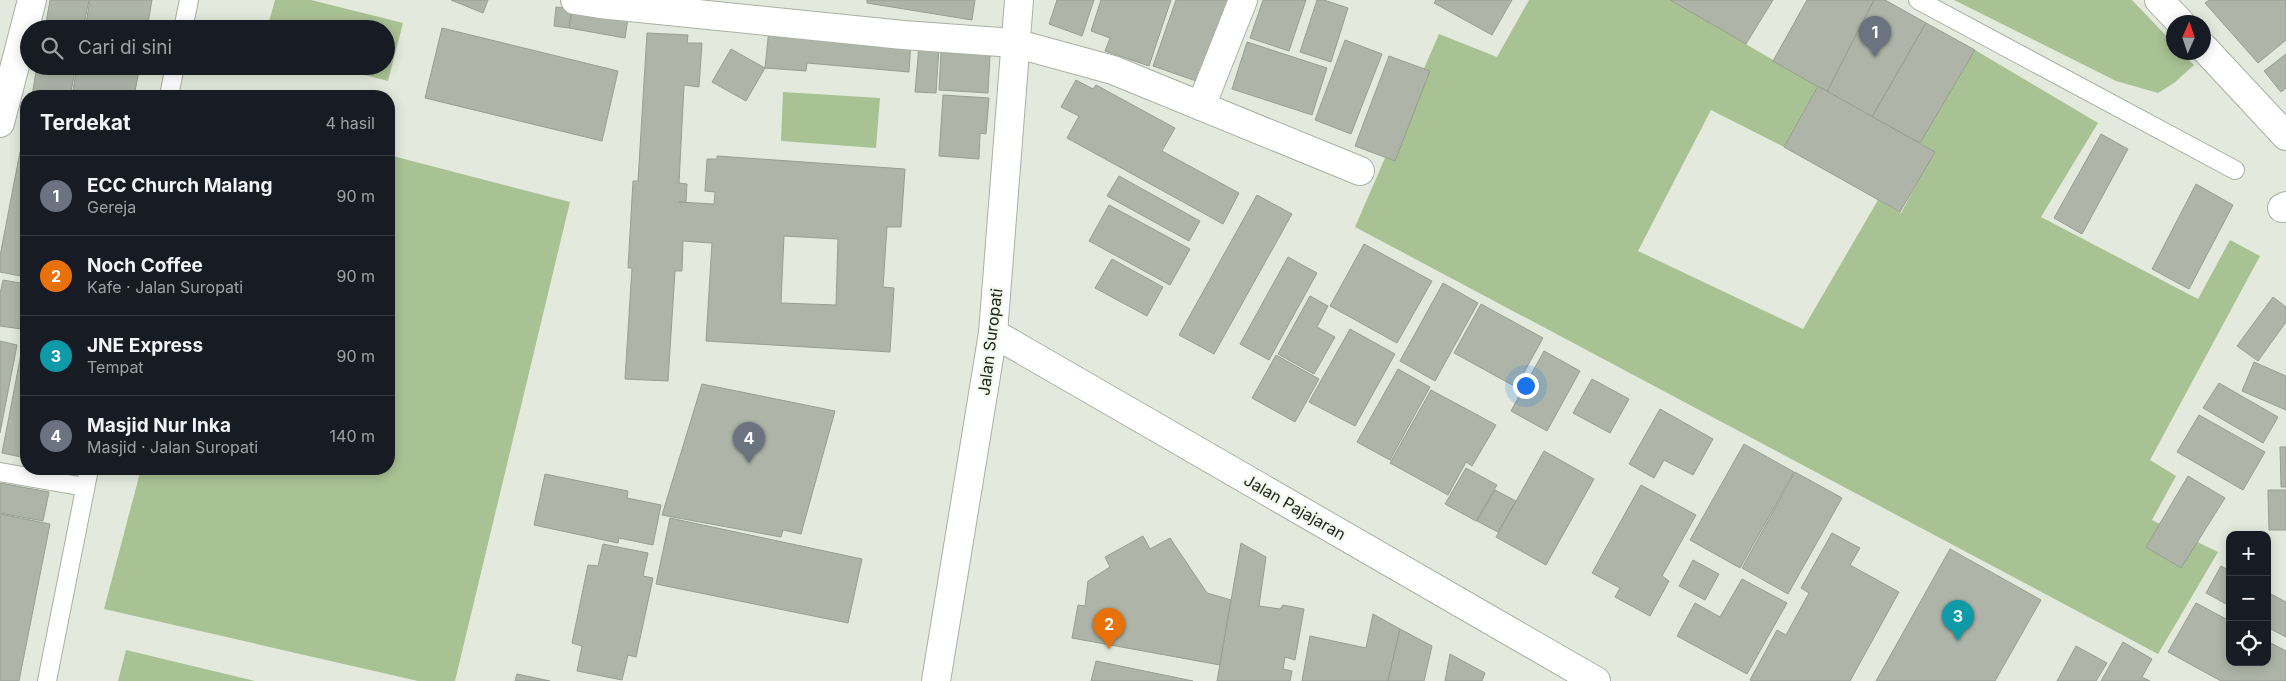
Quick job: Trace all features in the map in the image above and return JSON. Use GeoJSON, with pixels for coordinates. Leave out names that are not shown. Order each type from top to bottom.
{"type":"FeatureCollection","features":[{"type":"Feature","properties":{"kind":"street"},"geometry":{"type":"LineString","coordinates":[[27,20],[32,0]]}},
{"type":"Feature","properties":{"kind":"street"},"geometry":{"type":"LineString","coordinates":[[575,0],[903,35],[1014,43],[1113,70],[1360,171]]}},
{"type":"Feature","properties":{"kind":"street","name":"Jalan Suropati"},"geometry":{"type":"LineString","coordinates":[[936,681],[993,333],[1018,0]]}},
{"type":"Feature","properties":{"kind":"street"},"geometry":{"type":"LineString","coordinates":[[1200,106],[1242,0]]}},
{"type":"Feature","properties":{"kind":"street"},"geometry":{"type":"LineString","coordinates":[[2159,0],[2173,15]]}},
{"type":"Feature","properties":{"kind":"street"},"geometry":{"type":"LineString","coordinates":[[0,123],[20,46]]}},
{"type":"Feature","properties":{"kind":"street"},"geometry":{"type":"LineString","coordinates":[[2211,56],[2286,136]]}},
{"type":"Feature","properties":{"kind":"street","name":"Jalan Pajajaran"},"geometry":{"type":"LineString","coordinates":[[993,333],[1596,681]]}},
{"type":"Feature","properties":{"kind":"lane"},"geometry":{"type":"LineString","coordinates":[[185,20],[189,0]]}},
{"type":"Feature","properties":{"kind":"lane"},"geometry":{"type":"LineString","coordinates":[[1918,0],[2234,170]]}},
{"type":"Feature","properties":{"kind":"lane"},"geometry":{"type":"LineString","coordinates":[[169,90],[173,75]]}},
{"type":"Feature","properties":{"kind":"lane"},"geometry":{"type":"LineString","coordinates":[[0,472],[86,487]]}},
{"type":"Feature","properties":{"kind":"lane"},"geometry":{"type":"LineString","coordinates":[[47,681],[88,475]]}},
{"type":"Feature","properties":{"kind":"green space"},"geometry":{"type":"Polygon","coordinates":[[[275,0],[311,0],[391,20],[269,20],[275,0]]]}},
{"type":"Feature","properties":{"kind":"green space"},"geometry":{"type":"Polygon","coordinates":[[[1529,0],[1670,0],[1818,86],[1784,147],[1711,110],[1638,251],[1803,329],[1878,200],[1901,213],[1934,152],[1920,143],[1975,50],[2098,123],[2041,217],[2198,299],[2230,240],[2260,256],[2150,460],[2176,476],[2152,520],[2218,552],[2158,654],[1355,227],[1439,34],[1497,57],[1529,0]]]}},
{"type":"Feature","properties":{"kind":"green space"},"geometry":{"type":"Polygon","coordinates":[[[1954,0],[2132,0],[2166,36],[2166,60],[2189,60],[2194,65],[2174,83],[2158,93],[2116,81],[1954,0]]]}},
{"type":"Feature","properties":{"kind":"green space"},"geometry":{"type":"Polygon","coordinates":[[[395,21],[403,23],[395,54],[395,21]]]}},
{"type":"Feature","properties":{"kind":"green space"},"geometry":{"type":"Polygon","coordinates":[[[365,75],[390,75],[388,81],[365,75]]]}},
{"type":"Feature","properties":{"kind":"green space"},"geometry":{"type":"Polygon","coordinates":[[[783,92],[880,98],[876,148],[781,141],[783,92]]]}},
{"type":"Feature","properties":{"kind":"green space"},"geometry":{"type":"Polygon","coordinates":[[[395,157],[570,202],[455,681],[418,681],[104,609],[139,475],[395,475],[395,157]]]}},
{"type":"Feature","properties":{"kind":"green space"},"geometry":{"type":"Polygon","coordinates":[[[126,650],[255,681],[118,681],[126,650]]]}},
{"type":"Feature","properties":{"kind":"building"},"geometry":{"type":"Polygon","coordinates":[[[50,0],[89,0],[85,20],[47,20],[50,0]]]}},
{"type":"Feature","properties":{"kind":"building"},"geometry":{"type":"Polygon","coordinates":[[[90,0],[152,0],[149,20],[87,20],[90,0]]]}},
{"type":"Feature","properties":{"kind":"building"},"geometry":{"type":"Polygon","coordinates":[[[451,0],[488,0],[483,13],[451,0]]]}},
{"type":"Feature","properties":{"kind":"building"},"geometry":{"type":"Polygon","coordinates":[[[867,0],[975,0],[972,20],[867,3],[867,0]]]}},
{"type":"Feature","properties":{"kind":"building"},"geometry":{"type":"Polygon","coordinates":[[[1057,0],[1094,0],[1082,36],[1049,24],[1057,0]]]}},
{"type":"Feature","properties":{"kind":"building"},"geometry":{"type":"Polygon","coordinates":[[[1101,0],[1171,0],[1149,66],[1105,51],[1110,38],[1091,31],[1101,0]]]}},
{"type":"Feature","properties":{"kind":"building"},"geometry":{"type":"Polygon","coordinates":[[[1176,0],[1228,0],[1199,82],[1153,66],[1176,0]]]}},
{"type":"Feature","properties":{"kind":"building"},"geometry":{"type":"Polygon","coordinates":[[[1263,0],[1306,0],[1289,51],[1250,38],[1263,0]]]}},
{"type":"Feature","properties":{"kind":"building"},"geometry":{"type":"Polygon","coordinates":[[[1317,0],[1324,0],[1348,8],[1331,62],[1300,52],[1317,0]]]}},
{"type":"Feature","properties":{"kind":"building"},"geometry":{"type":"Polygon","coordinates":[[[1436,0],[1512,0],[1492,35],[1434,3],[1436,0]]]}},
{"type":"Feature","properties":{"kind":"building"},"geometry":{"type":"Polygon","coordinates":[[[1670,0],[1773,0],[1746,44],[1670,0]]]}},
{"type":"Feature","properties":{"kind":"building"},"geometry":{"type":"Polygon","coordinates":[[[1807,0],[1874,0],[1827,92],[1773,61],[1807,0]]]}},
{"type":"Feature","properties":{"kind":"building"},"geometry":{"type":"Polygon","coordinates":[[[1874,0],[1885,0],[1926,23],[1872,117],[1827,92],[1874,0]]]}},
{"type":"Feature","properties":{"kind":"building"},"geometry":{"type":"Polygon","coordinates":[[[2209,0],[2286,0],[2286,40],[2258,63],[2205,3],[2209,0]]]}},
{"type":"Feature","properties":{"kind":"building"},"geometry":{"type":"Polygon","coordinates":[[[556,7],[572,9],[569,28],[554,26],[556,7]]]}},
{"type":"Feature","properties":{"kind":"building"},"geometry":{"type":"Polygon","coordinates":[[[572,9],[628,18],[625,38],[569,28],[572,9]]]}},
{"type":"Feature","properties":{"kind":"building"},"geometry":{"type":"Polygon","coordinates":[[[1926,23],[1975,50],[1920,143],[1872,117],[1926,23]]]}},
{"type":"Feature","properties":{"kind":"building"},"geometry":{"type":"Polygon","coordinates":[[[442,28],[618,71],[602,141],[425,98],[442,28]]]}},
{"type":"Feature","properties":{"kind":"building"},"geometry":{"type":"Polygon","coordinates":[[[769,29],[911,40],[909,72],[807,63],[806,71],[765,68],[769,29]]]}},
{"type":"Feature","properties":{"kind":"building"},"geometry":{"type":"Polygon","coordinates":[[[647,33],[688,35],[687,43],[702,43],[699,87],[684,85],[679,183],[687,184],[686,202],[679,202],[714,204],[715,192],[705,191],[707,159],[717,159],[717,156],[905,169],[901,227],[887,227],[883,287],[894,288],[890,352],[706,341],[712,243],[683,241],[682,271],[675,271],[668,381],[625,379],[632,268],[628,268],[633,181],[638,181],[647,33]],[[784,236],[781,303],[836,305],[838,239],[784,236]]]}},
{"type":"Feature","properties":{"kind":"building"},"geometry":{"type":"Polygon","coordinates":[[[1345,40],[1382,54],[1351,134],[1315,120],[1345,40]]]}},
{"type":"Feature","properties":{"kind":"building"},"geometry":{"type":"Polygon","coordinates":[[[1247,42],[1327,68],[1312,115],[1232,89],[1247,42]]]}},
{"type":"Feature","properties":{"kind":"building"},"geometry":{"type":"Polygon","coordinates":[[[919,46],[939,48],[936,93],[915,92],[919,46]]]}},
{"type":"Feature","properties":{"kind":"building"},"geometry":{"type":"Polygon","coordinates":[[[731,49],[765,68],[746,101],[712,82],[731,49]]]}},
{"type":"Feature","properties":{"kind":"building"},"geometry":{"type":"Polygon","coordinates":[[[941,52],[990,55],[988,93],[939,90],[941,52]]]}},
{"type":"Feature","properties":{"kind":"building"},"geometry":{"type":"Polygon","coordinates":[[[2286,54],[2286,88],[2281,92],[2264,71],[2286,54]]]}},
{"type":"Feature","properties":{"kind":"building"},"geometry":{"type":"Polygon","coordinates":[[[1389,56],[1430,71],[1395,161],[1355,146],[1389,56]]]}},
{"type":"Feature","properties":{"kind":"building"},"geometry":{"type":"Polygon","coordinates":[[[36,75],[74,75],[71,90],[33,90],[36,75]]]}},
{"type":"Feature","properties":{"kind":"building"},"geometry":{"type":"Polygon","coordinates":[[[76,75],[138,75],[135,90],[73,90],[76,75]]]}},
{"type":"Feature","properties":{"kind":"building"},"geometry":{"type":"Polygon","coordinates":[[[1076,80],[1093,89],[1096,85],[1175,128],[1162,151],[1239,193],[1223,224],[1067,138],[1079,116],[1061,107],[1076,80]]]}},
{"type":"Feature","properties":{"kind":"building"},"geometry":{"type":"Polygon","coordinates":[[[1818,86],[1935,152],[1900,212],[1784,147],[1818,86]]]}},
{"type":"Feature","properties":{"kind":"building"},"geometry":{"type":"Polygon","coordinates":[[[943,95],[989,98],[986,134],[980,133],[979,159],[939,156],[943,95]]]}},
{"type":"Feature","properties":{"kind":"building"},"geometry":{"type":"Polygon","coordinates":[[[2101,134],[2128,149],[2082,234],[2054,218],[2101,134]]]}},
{"type":"Feature","properties":{"kind":"building"},"geometry":{"type":"Polygon","coordinates":[[[20,152],[20,276],[0,272],[0,256],[20,152]]]}},
{"type":"Feature","properties":{"kind":"building"},"geometry":{"type":"Polygon","coordinates":[[[1119,176],[1200,221],[1189,241],[1107,196],[1119,176]]]}},
{"type":"Feature","properties":{"kind":"building"},"geometry":{"type":"Polygon","coordinates":[[[2196,184],[2233,205],[2189,289],[2152,269],[2196,184]]]}},
{"type":"Feature","properties":{"kind":"building"},"geometry":{"type":"Polygon","coordinates":[[[1257,195],[1292,214],[1214,354],[1179,335],[1257,195]]]}},
{"type":"Feature","properties":{"kind":"building"},"geometry":{"type":"Polygon","coordinates":[[[1109,205],[1190,249],[1170,285],[1089,241],[1109,205]]]}},
{"type":"Feature","properties":{"kind":"building"},"geometry":{"type":"Polygon","coordinates":[[[1364,244],[1432,281],[1397,343],[1330,306],[1364,244]]]}},
{"type":"Feature","properties":{"kind":"building"},"geometry":{"type":"Polygon","coordinates":[[[1288,257],[1317,273],[1269,360],[1240,344],[1288,257]]]}},
{"type":"Feature","properties":{"kind":"building"},"geometry":{"type":"Polygon","coordinates":[[[1112,259],[1163,287],[1147,316],[1095,288],[1112,259]]]}},
{"type":"Feature","properties":{"kind":"building"},"geometry":{"type":"Polygon","coordinates":[[[3,280],[20,283],[20,329],[0,326],[0,294],[3,280]]]}},
{"type":"Feature","properties":{"kind":"building"},"geometry":{"type":"Polygon","coordinates":[[[1443,283],[1478,303],[1435,381],[1400,361],[1443,283]]]}},
{"type":"Feature","properties":{"kind":"building"},"geometry":{"type":"Polygon","coordinates":[[[1310,296],[1328,306],[1317,327],[1335,337],[1314,374],[1278,354],[1310,296]]]}},
{"type":"Feature","properties":{"kind":"building"},"geometry":{"type":"Polygon","coordinates":[[[2273,297],[2286,307],[2286,322],[2258,361],[2237,346],[2273,297]]]}},
{"type":"Feature","properties":{"kind":"building"},"geometry":{"type":"Polygon","coordinates":[[[1481,304],[1543,338],[1516,387],[1454,353],[1481,304]]]}},
{"type":"Feature","properties":{"kind":"building"},"geometry":{"type":"Polygon","coordinates":[[[1350,329],[1395,354],[1355,426],[1309,402],[1350,329]]]}},
{"type":"Feature","properties":{"kind":"building"},"geometry":{"type":"Polygon","coordinates":[[[0,341],[17,345],[0,433],[0,341]]]}},
{"type":"Feature","properties":{"kind":"building"},"geometry":{"type":"Polygon","coordinates":[[[1544,351],[1580,371],[1547,431],[1511,411],[1544,351]]]}},
{"type":"Feature","properties":{"kind":"building"},"geometry":{"type":"Polygon","coordinates":[[[1276,355],[1319,379],[1295,422],[1252,398],[1276,355]]]}},
{"type":"Feature","properties":{"kind":"building"},"geometry":{"type":"Polygon","coordinates":[[[20,359],[20,457],[2,453],[20,359]]]}},
{"type":"Feature","properties":{"kind":"building"},"geometry":{"type":"Polygon","coordinates":[[[2254,362],[2286,376],[2286,410],[2242,391],[2254,362]]]}},
{"type":"Feature","properties":{"kind":"building"},"geometry":{"type":"Polygon","coordinates":[[[1398,369],[1430,387],[1390,460],[1357,442],[1398,369]]]}},
{"type":"Feature","properties":{"kind":"building"},"geometry":{"type":"Polygon","coordinates":[[[1592,379],[1629,399],[1610,433],[1573,413],[1592,379]]]}},
{"type":"Feature","properties":{"kind":"building"},"geometry":{"type":"Polygon","coordinates":[[[2219,383],[2278,417],[2263,443],[2203,408],[2219,383]]]}},
{"type":"Feature","properties":{"kind":"building"},"geometry":{"type":"Polygon","coordinates":[[[702,384],[835,411],[801,534],[783,530],[781,537],[662,515],[702,384]]]}},
{"type":"Feature","properties":{"kind":"building"},"geometry":{"type":"Polygon","coordinates":[[[1431,390],[1496,425],[1472,466],[1466,462],[1448,495],[1390,463],[1431,390]]]}},
{"type":"Feature","properties":{"kind":"building"},"geometry":{"type":"Polygon","coordinates":[[[1660,409],[1713,439],[1693,475],[1664,460],[1654,478],[1629,464],[1660,409]]]}},
{"type":"Feature","properties":{"kind":"building"},"geometry":{"type":"Polygon","coordinates":[[[2199,415],[2265,452],[2243,490],[2177,452],[2199,415]]]}},
{"type":"Feature","properties":{"kind":"building"},"geometry":{"type":"Polygon","coordinates":[[[1744,444],[1794,472],[1740,568],[1690,540],[1744,444]]]}},
{"type":"Feature","properties":{"kind":"building"},"geometry":{"type":"Polygon","coordinates":[[[2280,447],[2286,447],[2286,487],[2281,487],[2280,447]]]}},
{"type":"Feature","properties":{"kind":"building"},"geometry":{"type":"Polygon","coordinates":[[[1544,451],[1594,479],[1546,565],[1496,537],[1544,451]]]}},
{"type":"Feature","properties":{"kind":"building"},"geometry":{"type":"Polygon","coordinates":[[[1466,468],[1497,485],[1476,521],[1445,504],[1466,468]]]}},
{"type":"Feature","properties":{"kind":"building"},"geometry":{"type":"Polygon","coordinates":[[[1795,472],[1842,498],[1788,594],[1742,568],[1795,472]]]}},
{"type":"Feature","properties":{"kind":"building"},"geometry":{"type":"Polygon","coordinates":[[[545,474],[628,491],[627,498],[661,505],[653,545],[619,538],[618,543],[534,525],[545,474]]]}},
{"type":"Feature","properties":{"kind":"building"},"geometry":{"type":"Polygon","coordinates":[[[2188,476],[2225,498],[2181,568],[2146,547],[2188,476]]]}},
{"type":"Feature","properties":{"kind":"building"},"geometry":{"type":"Polygon","coordinates":[[[0,483],[49,492],[43,521],[0,513],[0,483]]]}},
{"type":"Feature","properties":{"kind":"building"},"geometry":{"type":"Polygon","coordinates":[[[1641,485],[1696,515],[1662,576],[1669,581],[1650,616],[1615,597],[1620,588],[1592,573],[1641,485]]]}},
{"type":"Feature","properties":{"kind":"building"},"geometry":{"type":"Polygon","coordinates":[[[1495,490],[1516,501],[1498,532],[1477,521],[1495,490]]]}},
{"type":"Feature","properties":{"kind":"building"},"geometry":{"type":"Polygon","coordinates":[[[2268,490],[2286,490],[2286,530],[2269,530],[2268,490]]]}},
{"type":"Feature","properties":{"kind":"building"},"geometry":{"type":"Polygon","coordinates":[[[0,514],[50,524],[19,681],[0,681],[0,514]]]}},
{"type":"Feature","properties":{"kind":"building"},"geometry":{"type":"Polygon","coordinates":[[[670,518],[862,559],[848,623],[656,584],[670,518]]]}},
{"type":"Feature","properties":{"kind":"building"},"geometry":{"type":"Polygon","coordinates":[[[1832,533],[1860,548],[1850,565],[1899,592],[1850,681],[1750,680],[1777,630],[1786,635],[1809,593],[1801,588],[1832,533]]]}},
{"type":"Feature","properties":{"kind":"building"},"geometry":{"type":"Polygon","coordinates":[[[1143,536],[1150,549],[1170,538],[1207,593],[1231,600],[1220,665],[1072,638],[1078,605],[1085,606],[1088,581],[1110,567],[1105,557],[1143,536]]]}},
{"type":"Feature","properties":{"kind":"building"},"geometry":{"type":"Polygon","coordinates":[[[1241,543],[1266,557],[1259,606],[1280,609],[1283,605],[1304,609],[1295,660],[1285,657],[1283,669],[1292,671],[1290,681],[1217,681],[1241,543]]]}},
{"type":"Feature","properties":{"kind":"building"},"geometry":{"type":"Polygon","coordinates":[[[603,544],[648,553],[643,576],[653,578],[636,657],[628,655],[622,680],[577,671],[582,646],[572,643],[588,565],[598,566],[603,544]]]}},
{"type":"Feature","properties":{"kind":"building"},"geometry":{"type":"Polygon","coordinates":[[[1950,549],[2041,600],[1995,681],[1876,681],[1950,549]]]}},
{"type":"Feature","properties":{"kind":"building"},"geometry":{"type":"Polygon","coordinates":[[[1693,560],[1719,574],[1705,600],[1679,586],[1693,560]]]}},
{"type":"Feature","properties":{"kind":"building"},"geometry":{"type":"Polygon","coordinates":[[[2221,566],[2226,569],[2226,604],[2206,593],[2221,566]]]}},
{"type":"Feature","properties":{"kind":"building"},"geometry":{"type":"Polygon","coordinates":[[[1742,579],[1787,603],[1747,674],[1677,636],[1695,603],[1720,617],[1742,579]]]}},
{"type":"Feature","properties":{"kind":"building"},"geometry":{"type":"Polygon","coordinates":[[[2271,594],[2286,602],[2286,637],[2271,629],[2271,594]]]}},
{"type":"Feature","properties":{"kind":"building"},"geometry":{"type":"Polygon","coordinates":[[[2196,603],[2226,619],[2226,666],[2271,666],[2271,643],[2286,651],[2286,681],[2221,681],[2168,652],[2196,603]]]}},
{"type":"Feature","properties":{"kind":"building"},"geometry":{"type":"Polygon","coordinates":[[[1373,614],[1400,629],[1388,681],[1302,681],[1310,636],[1366,648],[1373,614]]]}},
{"type":"Feature","properties":{"kind":"building"},"geometry":{"type":"Polygon","coordinates":[[[1400,629],[1432,646],[1424,681],[1388,681],[1400,629]]]}},
{"type":"Feature","properties":{"kind":"building"},"geometry":{"type":"Polygon","coordinates":[[[2123,642],[2152,659],[2142,677],[2150,681],[2101,681],[2123,642]]]}},
{"type":"Feature","properties":{"kind":"building"},"geometry":{"type":"Polygon","coordinates":[[[2076,646],[2107,663],[2096,681],[2057,681],[2076,646]]]}},
{"type":"Feature","properties":{"kind":"building"},"geometry":{"type":"Polygon","coordinates":[[[1450,654],[1485,673],[1482,681],[1445,681],[1450,654]]]}},
{"type":"Feature","properties":{"kind":"building"},"geometry":{"type":"Polygon","coordinates":[[[1096,661],[1193,681],[1091,681],[1096,661]]]}},
{"type":"Feature","properties":{"kind":"building"},"geometry":{"type":"Polygon","coordinates":[[[517,674],[550,681],[515,681],[517,674]]]}},
{"type":"Feature","properties":{"kind":"place","name":"ECC Church Malang"},"geometry":{"type":"Point","coordinates":[1875,57]}},
{"type":"Feature","properties":{"kind":"place","name":"Masjid Nur Inka"},"geometry":{"type":"Point","coordinates":[749,463]}},
{"type":"Feature","properties":{"kind":"place","name":"JNE Express"},"geometry":{"type":"Point","coordinates":[1958,641]}},
{"type":"Feature","properties":{"kind":"place","name":"Noch Coffee"},"geometry":{"type":"Point","coordinates":[1109,649]}}]}
